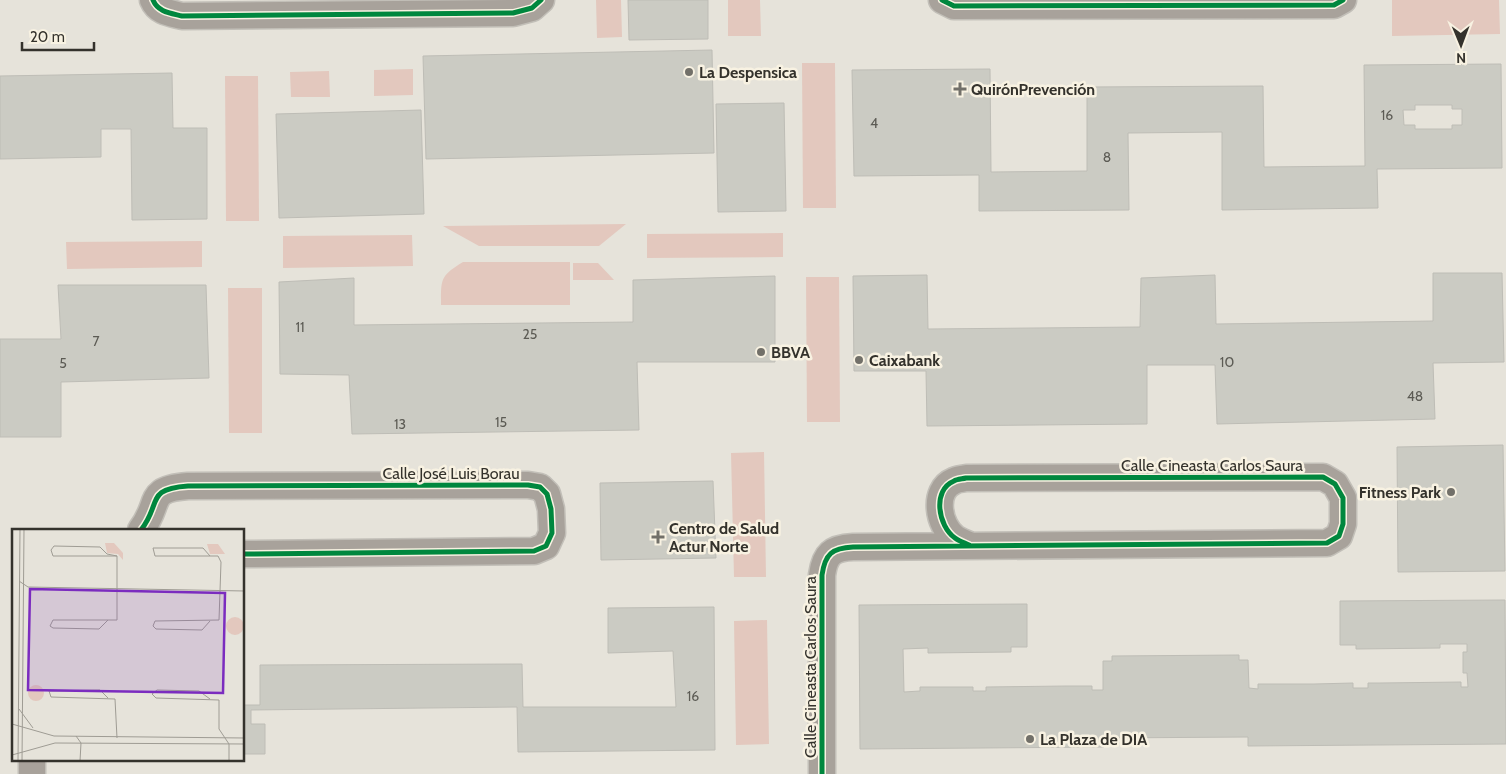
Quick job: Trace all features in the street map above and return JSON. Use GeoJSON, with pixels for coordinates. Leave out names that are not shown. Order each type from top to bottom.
{"type":"FeatureCollection","features":[{"type":"Feature","properties":{"kind":"street"},"geometry":{"type":"LineString","coordinates":[[153,0],[154,4],[161,10],[182,16],[514,12],[532,8],[541,0]]}},
{"type":"Feature","properties":{"kind":"street"},"geometry":{"type":"LineString","coordinates":[[942,0],[954,6],[1334,5],[1343,0]]}},
{"type":"Feature","properties":{"kind":"street","name":"Calle Cineasta Carlos Saura"},"geometry":{"type":"LineString","coordinates":[[822,774],[822,589],[823,567],[831,552],[840,548],[895,546],[1327,543],[1339,536],[1343,524],[1343,498],[1335,484],[1323,477],[966,478],[953,481],[944,489],[940,500],[939,512],[932,524],[922,535],[895,546]]}},
{"type":"Feature","properties":{"kind":"street","name":"Calle José Luis Borau"},"geometry":{"type":"LineString","coordinates":[[150,525],[154,501],[163,491],[171,487],[188,486],[528,485],[540,487],[547,494],[552,509],[552,533],[546,546],[534,551],[245,554]]}},
{"type":"Feature","properties":{"kind":"street"},"geometry":{"type":"LineString","coordinates":[[939,512],[945,526],[954,538],[969,545]]}},
{"type":"Feature","properties":{"kind":"shaded area"},"geometry":{"type":"Polygon","coordinates":[[[596,0],[621,0],[622,37],[597,38],[596,0]]]}},
{"type":"Feature","properties":{"kind":"shaded area"},"geometry":{"type":"Polygon","coordinates":[[[728,0],[760,0],[761,36],[728,36],[728,0]]]}},
{"type":"Feature","properties":{"kind":"shaded area"},"geometry":{"type":"Polygon","coordinates":[[[1392,0],[1499,0],[1500,34],[1392,36],[1392,0]]]}},
{"type":"Feature","properties":{"kind":"shaded area"},"geometry":{"type":"Polygon","coordinates":[[[802,63],[835,63],[836,208],[803,208],[802,63]]]}},
{"type":"Feature","properties":{"kind":"shaded area"},"geometry":{"type":"Polygon","coordinates":[[[413,69],[413,95],[374,96],[374,70],[413,69]]]}},
{"type":"Feature","properties":{"kind":"shaded area"},"geometry":{"type":"Polygon","coordinates":[[[329,71],[330,97],[291,97],[290,72],[329,71]]]}},
{"type":"Feature","properties":{"kind":"shaded area"},"geometry":{"type":"Polygon","coordinates":[[[225,76],[258,76],[259,221],[226,221],[225,76]]]}},
{"type":"Feature","properties":{"kind":"shaded area"},"geometry":{"type":"Polygon","coordinates":[[[626,224],[599,246],[479,246],[443,226],[626,224]]]}},
{"type":"Feature","properties":{"kind":"shaded area"},"geometry":{"type":"Polygon","coordinates":[[[783,233],[783,257],[647,258],[647,234],[783,233]]]}},
{"type":"Feature","properties":{"kind":"shaded area"},"geometry":{"type":"Polygon","coordinates":[[[412,235],[413,266],[283,268],[283,236],[412,235]]]}},
{"type":"Feature","properties":{"kind":"shaded area"},"geometry":{"type":"Polygon","coordinates":[[[202,241],[202,267],[67,269],[66,242],[202,241]]]}},
{"type":"Feature","properties":{"kind":"shaded area"},"geometry":{"type":"Polygon","coordinates":[[[463,262],[570,262],[570,305],[441,305],[443,279],[450,271],[463,262]]]}},
{"type":"Feature","properties":{"kind":"shaded area"},"geometry":{"type":"Polygon","coordinates":[[[573,263],[598,263],[614,280],[573,280],[573,263]]]}},
{"type":"Feature","properties":{"kind":"shaded area"},"geometry":{"type":"Polygon","coordinates":[[[806,277],[839,277],[840,422],[807,422],[806,277]]]}},
{"type":"Feature","properties":{"kind":"shaded area"},"geometry":{"type":"Polygon","coordinates":[[[228,288],[262,288],[262,433],[229,433],[228,288]]]}},
{"type":"Feature","properties":{"kind":"shaded area"},"geometry":{"type":"Polygon","coordinates":[[[764,452],[766,577],[734,577],[731,453],[764,452]]]}},
{"type":"Feature","properties":{"kind":"shaded area"},"geometry":{"type":"Polygon","coordinates":[[[767,620],[769,744],[736,745],[734,621],[767,620]]]}},
{"type":"Feature","properties":{"kind":"building"},"geometry":{"type":"Polygon","coordinates":[[[628,0],[708,0],[708,39],[629,40],[628,0]]]}},
{"type":"Feature","properties":{"kind":"building"},"geometry":{"type":"Polygon","coordinates":[[[712,50],[714,153],[426,159],[423,56],[712,50]]]}},
{"type":"Feature","properties":{"kind":"building"},"geometry":{"type":"Polygon","coordinates":[[[1501,64],[1502,168],[1377,169],[1378,208],[1222,210],[1222,132],[1128,133],[1129,210],[979,211],[979,175],[854,176],[852,70],[990,69],[991,172],[1087,171],[1087,87],[1263,86],[1264,167],[1365,166],[1364,65],[1501,64]],[[1415,105],[1415,110],[1403,110],[1404,125],[1415,125],[1415,129],[1452,129],[1452,125],[1462,125],[1462,109],[1452,109],[1452,105],[1415,105]]]}},
{"type":"Feature","properties":{"kind":"building"},"geometry":{"type":"Polygon","coordinates":[[[172,73],[173,128],[207,128],[207,219],[132,220],[131,129],[101,129],[101,157],[0,159],[0,76],[172,73]]]}},
{"type":"Feature","properties":{"kind":"building"},"geometry":{"type":"Polygon","coordinates":[[[784,103],[786,211],[718,212],[716,104],[784,103]]]}},
{"type":"Feature","properties":{"kind":"building"},"geometry":{"type":"Polygon","coordinates":[[[421,110],[424,214],[279,218],[276,114],[421,110]]]}},
{"type":"Feature","properties":{"kind":"building"},"geometry":{"type":"Polygon","coordinates":[[[1433,273],[1502,273],[1504,362],[1433,363],[1435,419],[1217,424],[1215,365],[1147,365],[1147,424],[927,426],[926,371],[854,371],[853,276],[927,275],[928,329],[1140,327],[1141,278],[1215,275],[1216,324],[1433,321],[1433,273]]]}},
{"type":"Feature","properties":{"kind":"building"},"geometry":{"type":"Polygon","coordinates":[[[775,276],[775,362],[637,362],[639,430],[352,434],[349,375],[280,374],[279,282],[354,278],[354,325],[633,322],[633,280],[775,276]]]}},
{"type":"Feature","properties":{"kind":"building"},"geometry":{"type":"Polygon","coordinates":[[[58,285],[206,285],[209,378],[61,382],[61,437],[0,437],[0,339],[61,339],[58,285]]]}},
{"type":"Feature","properties":{"kind":"building","name":"Fitness Park"},"geometry":{"type":"Polygon","coordinates":[[[1503,445],[1505,571],[1398,572],[1397,447],[1503,445]]]}},
{"type":"Feature","properties":{"kind":"building","name":"Centro de Salud Actur Norte"},"geometry":{"type":"Polygon","coordinates":[[[713,481],[716,558],[601,560],[600,483],[713,481]]]}},
{"type":"Feature","properties":{"kind":"building"},"geometry":{"type":"Polygon","coordinates":[[[1505,600],[1506,744],[1248,746],[1248,737],[1104,738],[1104,747],[860,749],[859,605],[1027,604],[1027,647],[1011,647],[1011,652],[928,653],[928,648],[903,649],[904,692],[920,691],[920,687],[973,687],[973,691],[986,691],[986,687],[1092,686],[1092,690],[1103,690],[1103,661],[1112,661],[1112,656],[1239,655],[1239,660],[1248,660],[1249,688],[1258,689],[1258,684],[1353,683],[1353,688],[1368,688],[1368,683],[1461,682],[1461,687],[1468,687],[1467,673],[1463,673],[1463,652],[1467,652],[1467,644],[1440,644],[1440,648],[1356,649],[1356,645],[1340,645],[1340,601],[1505,600]]]}},
{"type":"Feature","properties":{"kind":"building"},"geometry":{"type":"Polygon","coordinates":[[[714,607],[715,750],[518,752],[517,707],[251,710],[251,724],[265,724],[265,754],[245,754],[245,705],[260,705],[260,665],[522,664],[523,707],[676,707],[673,651],[608,653],[608,608],[714,607]]]}},
{"type":"Feature","properties":{"kind":"cycle path"},"geometry":{"type":"LineString","coordinates":[[153,0],[161,10],[182,16],[513,13],[532,8],[541,0]]}},
{"type":"Feature","properties":{"kind":"cycle path"},"geometry":{"type":"LineString","coordinates":[[942,0],[954,6],[1334,5],[1343,0]]}},
{"type":"Feature","properties":{"kind":"cycle path"},"geometry":{"type":"LineString","coordinates":[[822,774],[822,575],[825,562],[835,551],[853,547],[1327,543],[1339,536],[1343,524],[1343,498],[1335,484],[1323,477],[966,478],[955,480],[947,486],[942,492],[940,508],[941,517],[949,532],[957,539],[969,545]]}},
{"type":"Feature","properties":{"kind":"cycle path"},"geometry":{"type":"LineString","coordinates":[[142,529],[160,494],[165,490],[188,486],[528,485],[540,487],[547,494],[551,509],[552,533],[546,546],[534,551],[245,554]]}},
{"type":"Feature","properties":{"kind":"place","name":"La Despensica"},"geometry":{"type":"Point","coordinates":[689,72]}},
{"type":"Feature","properties":{"kind":"place","name":"QuirónPrevención"},"geometry":{"type":"Point","coordinates":[960,89]}},
{"type":"Feature","properties":{"kind":"place","name":"BBVA"},"geometry":{"type":"Point","coordinates":[761,352]}},
{"type":"Feature","properties":{"kind":"place","name":"Caixabank"},"geometry":{"type":"Point","coordinates":[859,360]}},
{"type":"Feature","properties":{"kind":"place","name":"Fitness Park"},"geometry":{"type":"Point","coordinates":[1451,492]}},
{"type":"Feature","properties":{"kind":"place","name":"Centro de Salud Actur Norte"},"geometry":{"type":"Point","coordinates":[658,537]}},
{"type":"Feature","properties":{"kind":"place","name":"La Plaza de DIA"},"geometry":{"type":"Point","coordinates":[1030,739]}}]}
